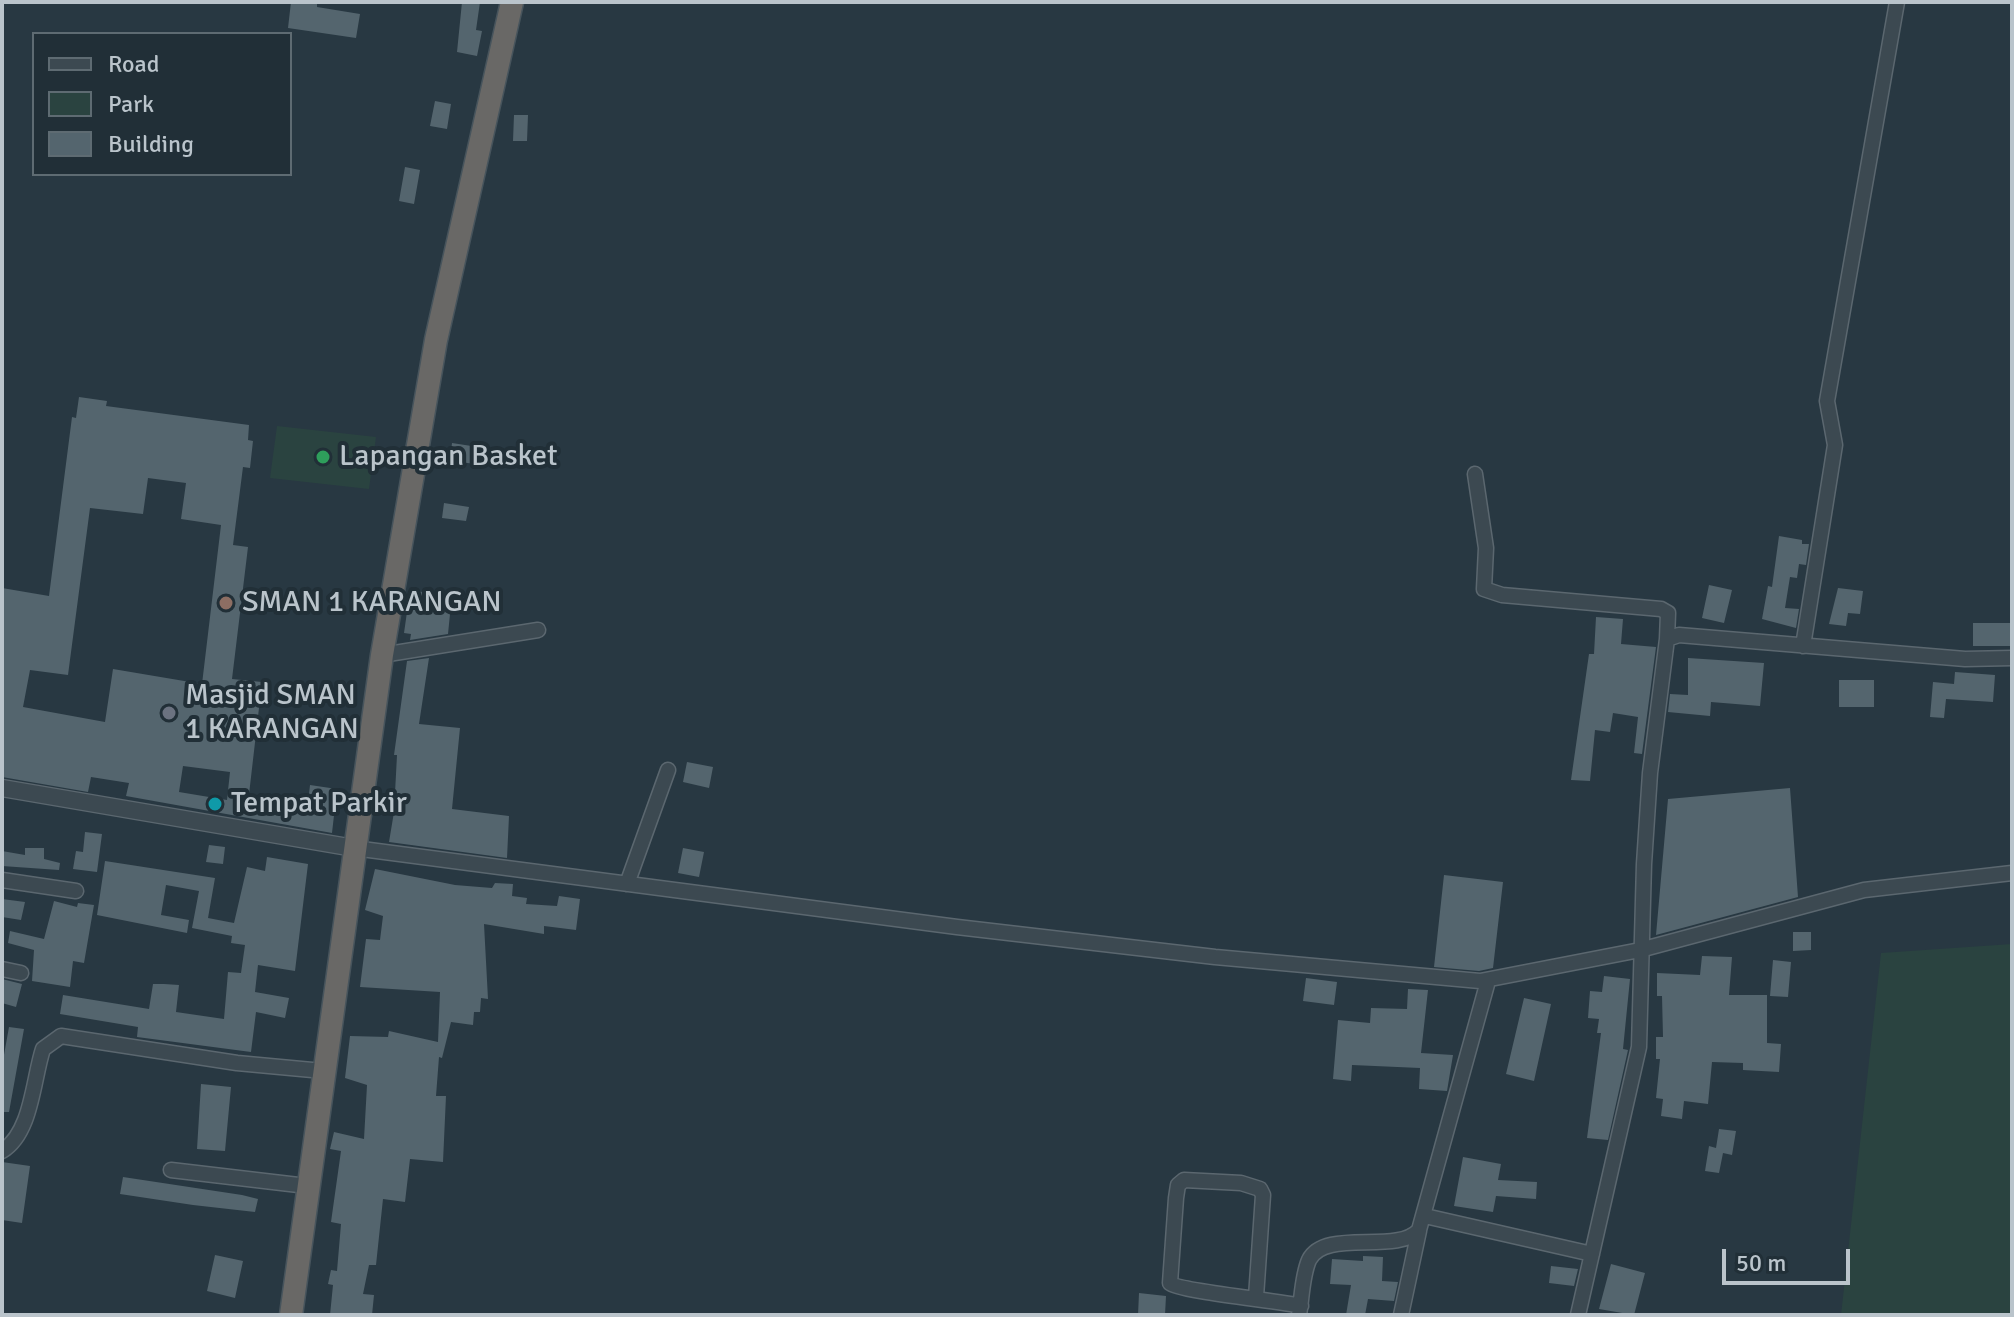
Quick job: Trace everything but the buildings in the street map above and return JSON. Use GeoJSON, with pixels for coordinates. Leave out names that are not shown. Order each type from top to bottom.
{"type":"FeatureCollection","features":[{"type":"Feature","properties":{"kind":"highway"},"geometry":{"type":"LineString","coordinates":[[291,1315],[382,655],[436,340],[512,2]]}},
{"type":"Feature","properties":{"kind":"street"},"geometry":{"type":"LineString","coordinates":[[1803,646],[1835,445],[1827,401],[1897,2]]}},
{"type":"Feature","properties":{"kind":"street"},"geometry":{"type":"LineString","coordinates":[[1475,474],[1486,548],[1484,589],[1502,595],[1661,609],[1668,613],[1650,773],[1640,950],[1643,993],[1639,1047],[1578,1315]]}},
{"type":"Feature","properties":{"kind":"street"},"geometry":{"type":"LineString","coordinates":[[382,655],[538,630]]}},
{"type":"Feature","properties":{"kind":"street"},"geometry":{"type":"LineString","coordinates":[[1667,639],[1679,635],[1965,659],[2012,658]]}},
{"type":"Feature","properties":{"kind":"street"},"geometry":{"type":"LineString","coordinates":[[627,884],[668,770]]}},
{"type":"Feature","properties":{"kind":"street"},"geometry":{"type":"LineString","coordinates":[[2,788],[354,848],[627,884],[1215,957],[1488,981],[1640,950],[1864,890],[2012,873]]}},
{"type":"Feature","properties":{"kind":"street"},"geometry":{"type":"LineString","coordinates":[[2,880],[76,891]]}},
{"type":"Feature","properties":{"kind":"street"},"geometry":{"type":"LineString","coordinates":[[2,969],[21,973]]}},
{"type":"Feature","properties":{"kind":"street"},"geometry":{"type":"LineString","coordinates":[[1401,1315],[1422,1223],[1488,981]]}},
{"type":"Feature","properties":{"kind":"street"},"geometry":{"type":"LineString","coordinates":[[2,1151],[14,1142],[22,1126],[43,1049],[61,1036],[237,1063],[323,1071]]}},
{"type":"Feature","properties":{"kind":"street"},"geometry":{"type":"LineString","coordinates":[[171,1170],[307,1186]]}},
{"type":"Feature","properties":{"kind":"street"},"geometry":{"type":"LineString","coordinates":[[1256,1297],[1263,1195],[1260,1189],[1241,1183],[1184,1180],[1178,1185],[1176,1198],[1170,1283],[1183,1289],[1256,1297],[1300,1310],[1307,1265],[1316,1251],[1331,1246],[1408,1239],[1422,1223]]}},
{"type":"Feature","properties":{"kind":"street"},"geometry":{"type":"LineString","coordinates":[[1422,1223],[1592,1254]]}},
{"type":"Feature","properties":{"kind":"green space","name":"Lapangan Basket"},"geometry":{"type":"Polygon","coordinates":[[[277,426],[376,437],[369,489],[270,478],[277,426]]]}},
{"type":"Feature","properties":{"kind":"green space"},"geometry":{"type":"Polygon","coordinates":[[[2012,944],[2012,1315],[1841,1315],[1881,953],[2012,944]]]}},
{"type":"Feature","properties":{"kind":"place","name":"Lapangan Basket"},"geometry":{"type":"Point","coordinates":[323,457]}},
{"type":"Feature","properties":{"kind":"place","name":"SMAN 1 KARANGAN"},"geometry":{"type":"Point","coordinates":[226,603]}},
{"type":"Feature","properties":{"kind":"place","name":"Masjid SMAN 1 KARANGAN"},"geometry":{"type":"Point","coordinates":[169,713]}},
{"type":"Feature","properties":{"kind":"place","name":"Tempat Parkir"},"geometry":{"type":"Point","coordinates":[215,804]}}]}
